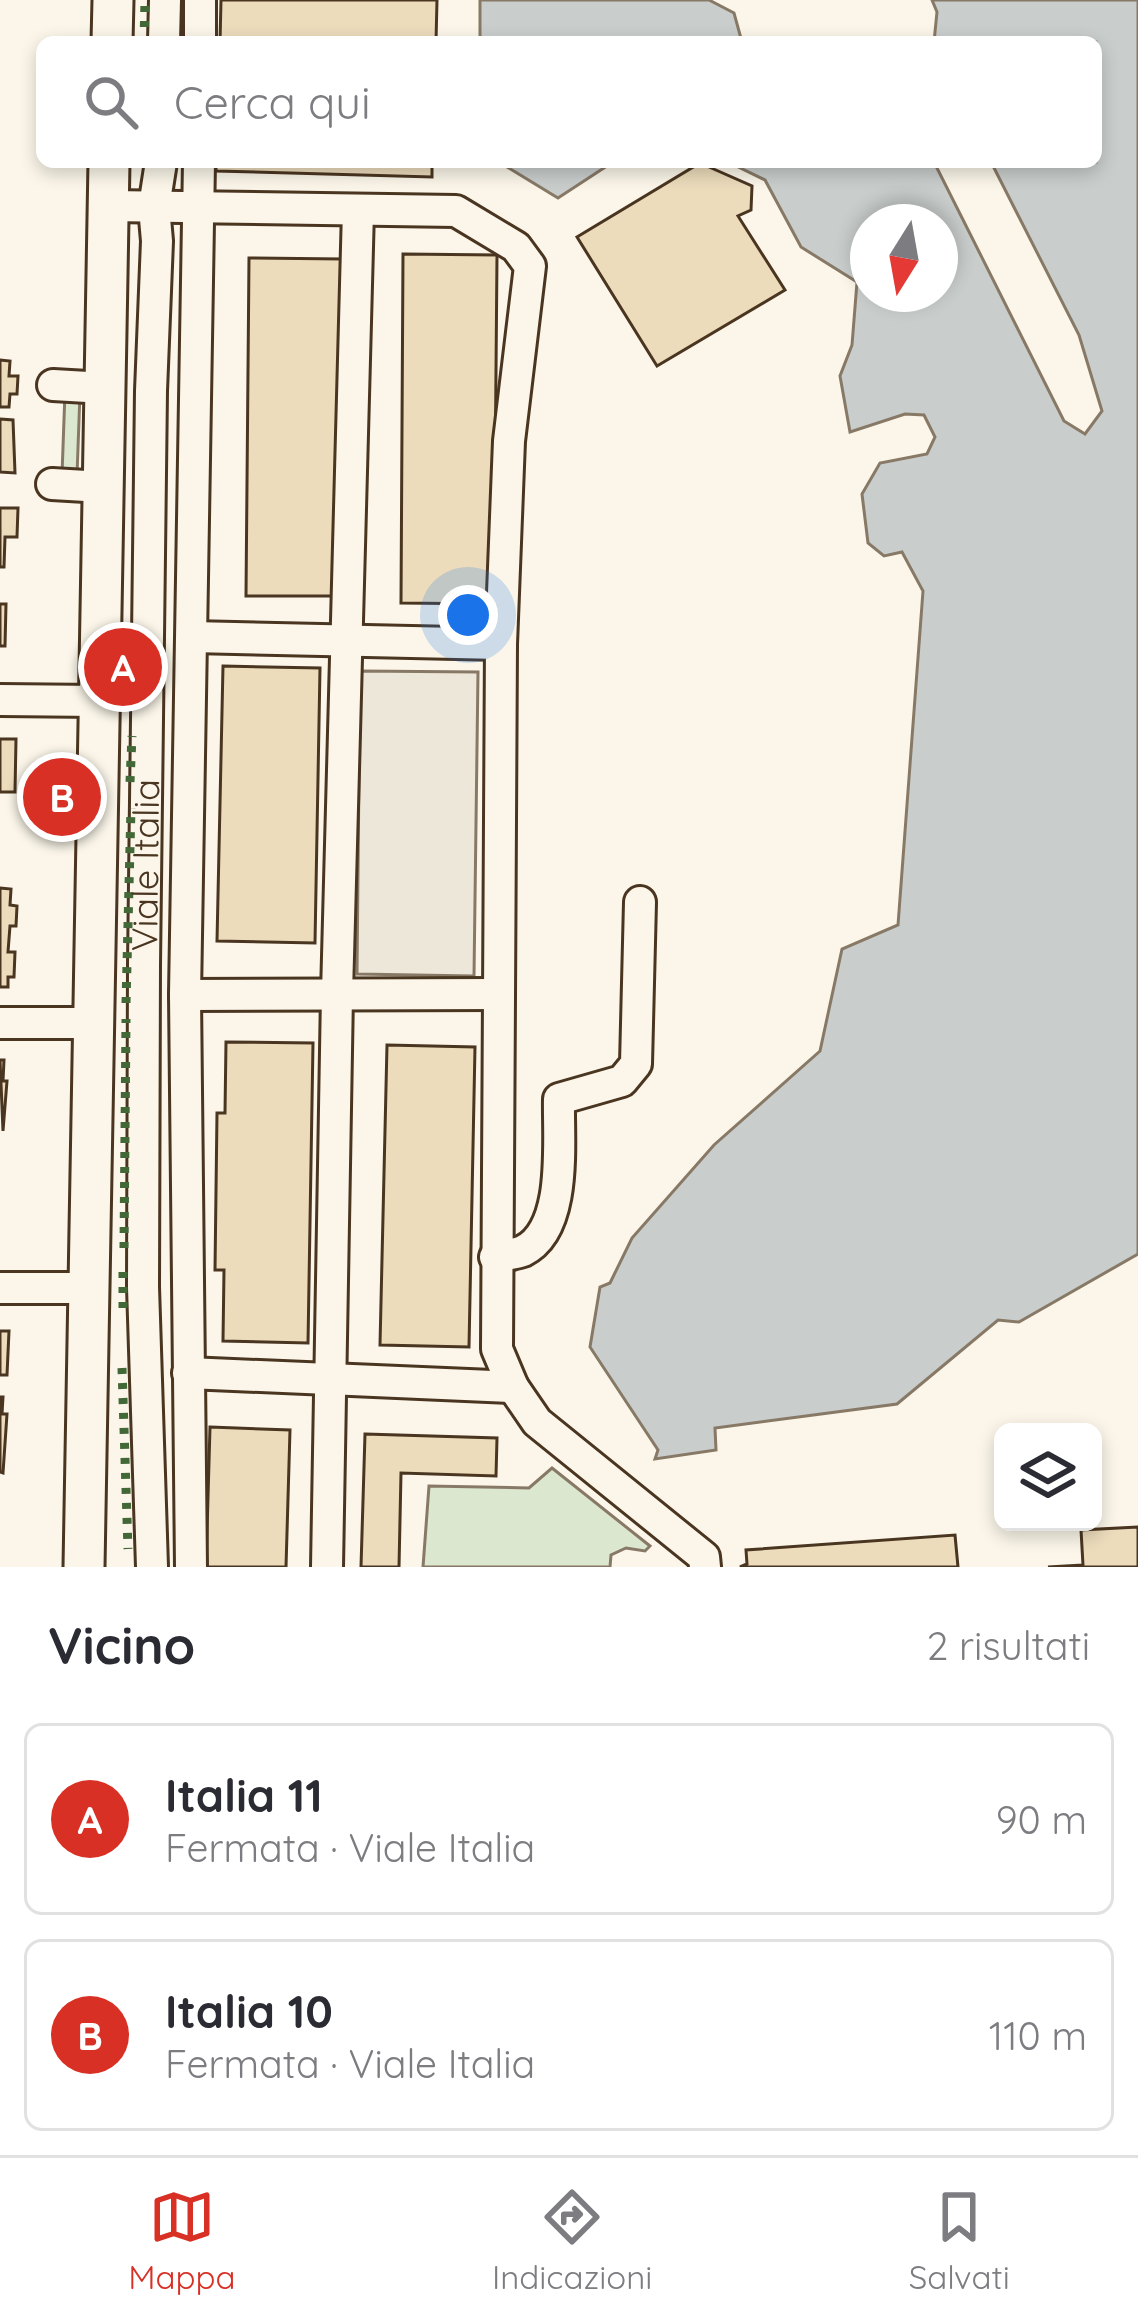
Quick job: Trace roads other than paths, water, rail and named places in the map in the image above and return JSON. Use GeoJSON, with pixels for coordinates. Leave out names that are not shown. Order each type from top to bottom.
{"type":"FeatureCollection","features":[{"type":"Feature","properties":{"kind":"main road"},"geometry":{"type":"LineString","coordinates":[[112,0],[112,36]]}},
{"type":"Feature","properties":{"kind":"main road","name":"Viale Italia"},"geometry":{"type":"LineString","coordinates":[[83,1566],[110,168]]}},
{"type":"Feature","properties":{"kind":"street"},"geometry":{"type":"LineString","coordinates":[[164,0],[164,36]]}},
{"type":"Feature","properties":{"kind":"street"},"geometry":{"type":"LineString","coordinates":[[200,0],[200,36]]}},
{"type":"Feature","properties":{"kind":"street","name":"Viale Italia"},"geometry":{"type":"LineString","coordinates":[[152,1567],[143,1264],[149,553],[158,241],[154,207],[160,168]]}},
{"type":"Feature","properties":{"kind":"street"},"geometry":{"type":"LineString","coordinates":[[191,1567],[185,995],[200,168]]}},
{"type":"Feature","properties":{"kind":"street"},"geometry":{"type":"LineString","coordinates":[[109,206],[456,212],[516,247],[530,266],[508,441],[501,644],[496,1348],[513,1387],[537,1422],[704,1557],[705,1567]]}},
{"type":"Feature","properties":{"kind":"street"},"geometry":{"type":"LineString","coordinates":[[327,1567],[358,210]]}},
{"type":"Feature","properties":{"kind":"street"},"geometry":{"type":"LineString","coordinates":[[53,385],[105,388]]}},
{"type":"Feature","properties":{"kind":"street"},"geometry":{"type":"LineString","coordinates":[[52,484],[103,487]]}},
{"type":"Feature","properties":{"kind":"street"},"geometry":{"type":"LineString","coordinates":[[192,637],[501,644]]}},
{"type":"Feature","properties":{"kind":"street"},"geometry":{"type":"LineString","coordinates":[[0,700],[98,701]]}},
{"type":"Feature","properties":{"kind":"street"},"geometry":{"type":"LineString","coordinates":[[495,1257],[523,1251],[551,1221],[560,1099],[622,1081],[636,1064],[640,902]]}},
{"type":"Feature","properties":{"kind":"street"},"geometry":{"type":"LineString","coordinates":[[185,995],[498,994]]}},
{"type":"Feature","properties":{"kind":"street"},"geometry":{"type":"LineString","coordinates":[[0,1023],[94,1023]]}},
{"type":"Feature","properties":{"kind":"street"},"geometry":{"type":"LineString","coordinates":[[0,1288],[88,1288]]}},
{"type":"Feature","properties":{"kind":"street"},"geometry":{"type":"LineString","coordinates":[[188,1372],[513,1387]]}},
{"type":"Feature","properties":{"kind":"place","name":"Italia 11"},"geometry":{"type":"Point","coordinates":[123,667]}},
{"type":"Feature","properties":{"kind":"place","name":"Italia 10"},"geometry":{"type":"Point","coordinates":[62,797]}}]}
